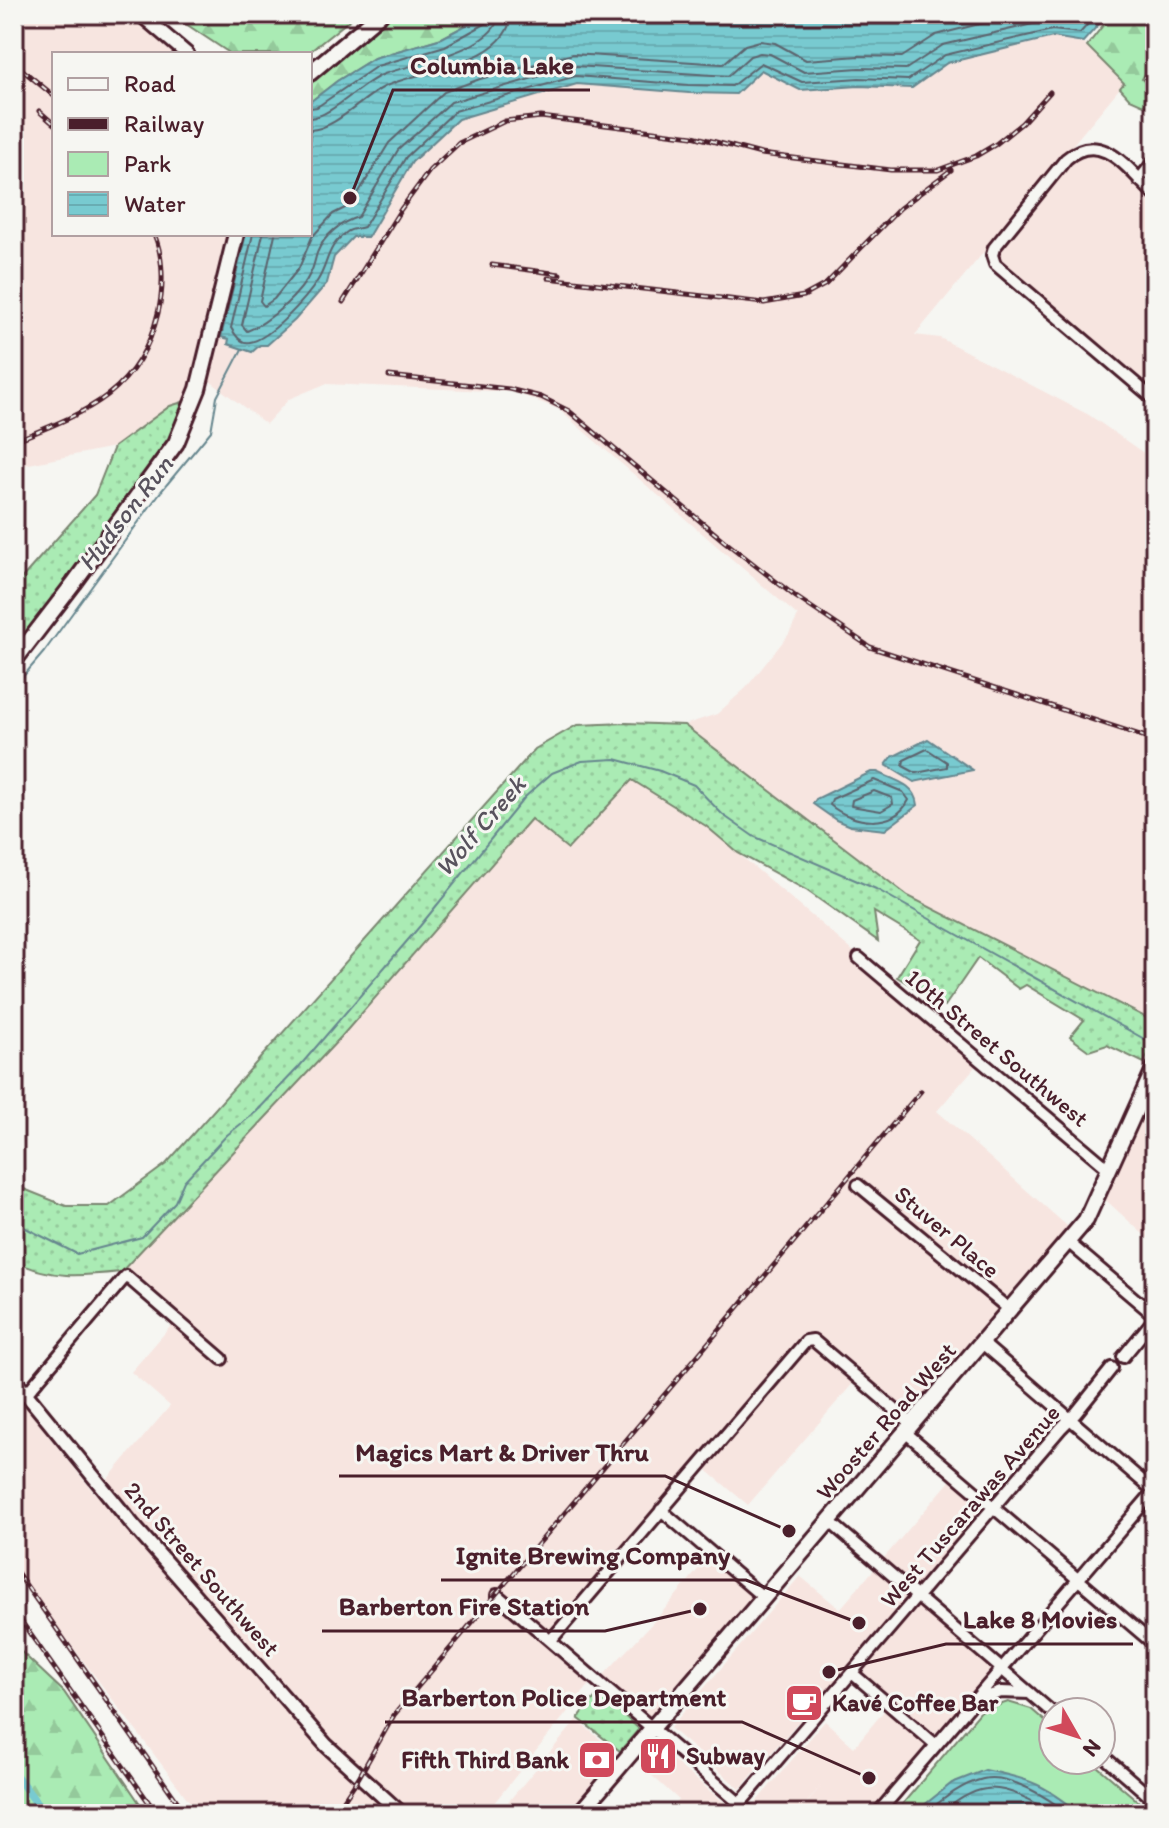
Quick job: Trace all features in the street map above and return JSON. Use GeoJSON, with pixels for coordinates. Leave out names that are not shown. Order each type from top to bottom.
{"type":"FeatureCollection","features":[{"type":"Feature","properties":{"kind":"main road"},"geometry":{"type":"LineString","coordinates":[[312,71],[380,14]]}},
{"type":"Feature","properties":{"kind":"main road"},"geometry":{"type":"LineString","coordinates":[[14,661],[176,443],[198,389],[236,236]]}},
{"type":"Feature","properties":{"kind":"main road","name":"Wooster Road West"},"geometry":{"type":"LineString","coordinates":[[582,1813],[1090,1214],[1155,1068]]}},
{"type":"Feature","properties":{"kind":"street"},"geometry":{"type":"LineString","coordinates":[[140,14],[185,52]]}},
{"type":"Feature","properties":{"kind":"street"},"geometry":{"type":"LineString","coordinates":[[1155,195],[1108,151],[1093,147],[1077,151],[1066,159],[993,251],[995,264],[1155,400]]}},
{"type":"Feature","properties":{"kind":"street"},"geometry":{"type":"LineString","coordinates":[[1139,180],[1155,160]]}},
{"type":"Feature","properties":{"kind":"street","name":"10th Street Southwest"},"geometry":{"type":"LineString","coordinates":[[859,958],[1110,1170]]}},
{"type":"Feature","properties":{"kind":"street","name":"Stuver Place"},"geometry":{"type":"LineString","coordinates":[[858,1185],[1010,1310]]}},
{"type":"Feature","properties":{"kind":"street"},"geometry":{"type":"LineString","coordinates":[[1068,1242],[1155,1317],[1123,1357]]}},
{"type":"Feature","properties":{"kind":"street"},"geometry":{"type":"LineString","coordinates":[[26,1394],[126,1276],[222,1359]]}},
{"type":"Feature","properties":{"kind":"street"},"geometry":{"type":"LineString","coordinates":[[551,1640],[806,1341],[813,1340],[994,1507],[1155,1645]]}},
{"type":"Feature","properties":{"kind":"street"},"geometry":{"type":"LineString","coordinates":[[877,1814],[1155,1491],[982,1343]]}},
{"type":"Feature","properties":{"kind":"street","name":"West Tuscarawas Avenue"},"geometry":{"type":"LineString","coordinates":[[731,1814],[1112,1368]]}},
{"type":"Feature","properties":{"kind":"street","name":"2nd Street Southwest"},"geometry":{"type":"LineString","coordinates":[[14,1379],[133,1525],[326,1745],[402,1814]]}},
{"type":"Feature","properties":{"kind":"street"},"geometry":{"type":"LineString","coordinates":[[661,1510],[764,1598]]}},
{"type":"Feature","properties":{"kind":"street"},"geometry":{"type":"LineString","coordinates":[[829,1521],[1037,1699]]}},
{"type":"Feature","properties":{"kind":"street"},"geometry":{"type":"LineString","coordinates":[[497,1595],[752,1814]]}},
{"type":"Feature","properties":{"kind":"street"},"geometry":{"type":"LineString","coordinates":[[852,1673],[936,1745]]}},
{"type":"Feature","properties":{"kind":"street"},"geometry":{"type":"LineString","coordinates":[[973,1701],[1001,1692],[1030,1693]]}},
{"type":"Feature","properties":{"kind":"street"},"geometry":{"type":"LineString","coordinates":[[1117,1767],[1154,1798]]}},
{"type":"Feature","properties":{"kind":"shaded area"},"geometry":{"type":"Polygon","coordinates":[[[14,14],[140,14],[185,52],[52,52],[52,236],[368,236],[412,162],[458,119],[577,84],[689,93],[761,70],[800,90],[859,86],[912,88],[947,63],[1053,37],[1083,42],[1124,83],[915,335],[940,338],[1089,415],[1155,461],[1155,1022],[908,896],[684,725],[717,714],[746,688],[789,634],[798,616],[558,409],[514,392],[325,384],[289,399],[266,424],[202,375],[195,398],[177,403],[114,447],[14,467],[14,14]]]}},
{"type":"Feature","properties":{"kind":"shaded area"},"geometry":{"type":"Polygon","coordinates":[[[1099,148],[1155,195],[1155,400],[995,264],[994,248],[1066,159],[1099,148]]]}},
{"type":"Feature","properties":{"kind":"shaded area"},"geometry":{"type":"Polygon","coordinates":[[[632,780],[706,826],[981,1060],[937,1111],[1075,1233],[912,1424],[813,1340],[767,1386],[762,1383],[546,1635],[595,1678],[485,1814],[402,1814],[355,1770],[350,1777],[395,1814],[199,1814],[14,1569],[14,1400],[17,1396],[95,1494],[170,1406],[131,1372],[176,1320],[121,1272],[341,1037],[531,819],[568,849],[632,780]]]}},
{"type":"Feature","properties":{"kind":"shaded area"},"geometry":{"type":"Polygon","coordinates":[[[1155,1067],[1155,1237],[1152,1242],[1099,1194],[1155,1067]]]}},
{"type":"Feature","properties":{"kind":"shaded area"},"geometry":{"type":"Polygon","coordinates":[[[809,1344],[855,1381],[748,1505],[703,1467],[809,1344]]]}},
{"type":"Feature","properties":{"kind":"shaded area"},"geometry":{"type":"Polygon","coordinates":[[[956,1474],[994,1507],[917,1597],[1002,1669],[877,1814],[798,1814],[821,1786],[797,1814],[770,1814],[756,1802],[825,1721],[854,1747],[889,1705],[852,1673],[821,1709],[816,1701],[740,1789],[670,1728],[800,1576],[840,1609],[956,1474]]]}},
{"type":"Feature","properties":{"kind":"shaded area"},"geometry":{"type":"Polygon","coordinates":[[[712,1553],[764,1598],[653,1728],[600,1679],[712,1553]]]}},
{"type":"Feature","properties":{"kind":"shaded area"},"geometry":{"type":"Polygon","coordinates":[[[577,1720],[617,1753],[569,1811],[565,1814],[498,1814],[577,1720]]]}},
{"type":"Feature","properties":{"kind":"shaded area"},"geometry":{"type":"Polygon","coordinates":[[[655,1746],[726,1804],[719,1814],[668,1814],[679,1800],[640,1765],[655,1746]]]}},
{"type":"Feature","properties":{"kind":"green space"},"geometry":{"type":"Polygon","coordinates":[[[171,14],[357,14],[310,52],[228,52],[171,14]]]}},
{"type":"Feature","properties":{"kind":"green space"},"geometry":{"type":"Polygon","coordinates":[[[390,14],[487,14],[442,38],[374,58],[312,100],[312,78],[390,14]]]}},
{"type":"Feature","properties":{"kind":"green space"},"geometry":{"type":"Polygon","coordinates":[[[1116,14],[1155,16],[1155,57],[1142,79],[1155,92],[1155,110],[1130,99],[1120,88],[1124,83],[1087,46],[1108,19],[1116,14]]]}},
{"type":"Feature","properties":{"kind":"green space"},"geometry":{"type":"Polygon","coordinates":[[[195,398],[185,423],[14,661],[14,587],[95,495],[114,447],[170,406],[195,398]]]}},
{"type":"Feature","properties":{"kind":"green space"},"geometry":{"type":"Polygon","coordinates":[[[577,725],[684,725],[908,896],[1155,1022],[1155,1039],[1144,1063],[1107,1045],[1089,1051],[1070,1037],[1084,1020],[1026,985],[1019,989],[978,958],[945,1006],[897,977],[920,940],[874,912],[878,941],[806,890],[738,853],[706,826],[632,780],[568,849],[531,819],[341,1037],[121,1272],[53,1274],[14,1260],[14,1185],[66,1206],[109,1206],[166,1164],[535,749],[577,725]]]}},
{"type":"Feature","properties":{"kind":"green space"},"geometry":{"type":"Polygon","coordinates":[[[14,1645],[64,1692],[147,1814],[14,1814],[14,1645]]]}},
{"type":"Feature","properties":{"kind":"green space"},"geometry":{"type":"Polygon","coordinates":[[[599,1693],[639,1729],[620,1751],[578,1718],[599,1693]]]}},
{"type":"Feature","properties":{"kind":"green space"},"geometry":{"type":"Polygon","coordinates":[[[1008,1702],[1031,1709],[1037,1714],[1037,1776],[1109,1776],[1153,1814],[894,1814],[981,1711],[1008,1702]]]}},
{"type":"Feature","properties":{"kind":"water"},"geometry":{"type":"Polygon","coordinates":[[[487,14],[1108,14],[1083,42],[1053,37],[947,63],[912,88],[859,86],[800,90],[761,70],[736,94],[577,84],[458,119],[412,162],[368,237],[353,237],[334,257],[327,283],[295,320],[267,345],[260,345],[252,352],[228,344],[229,339],[221,337],[246,236],[312,236],[312,100],[374,58],[442,38],[487,14]]]}},
{"type":"Feature","properties":{"kind":"water"},"geometry":{"type":"Polygon","coordinates":[[[928,739],[973,770],[914,782],[886,765],[892,757],[928,739]]]}},
{"type":"Feature","properties":{"kind":"water"},"geometry":{"type":"Polygon","coordinates":[[[871,772],[909,787],[918,805],[885,830],[850,826],[813,804],[816,799],[871,772]]]}},
{"type":"Feature","properties":{"kind":"water"},"geometry":{"type":"Polygon","coordinates":[[[985,1770],[1037,1784],[1081,1814],[913,1814],[952,1783],[985,1770]]]}},
{"type":"Feature","properties":{"kind":"waterway","name":"Hudson Run"},"geometry":{"type":"LineString","coordinates":[[14,687],[44,652],[159,494],[211,431],[217,397],[242,349]]}},
{"type":"Feature","properties":{"kind":"waterway","name":"Wolf Creek"},"geometry":{"type":"LineString","coordinates":[[14,1222],[77,1254],[142,1237],[175,1202],[184,1181],[298,1068],[525,797],[552,773],[582,761],[615,759],[660,771],[694,785],[723,815],[753,836],[876,889],[1155,1045]]}},
{"type":"Feature","properties":{"kind":"waterway"},"geometry":{"type":"LineString","coordinates":[[14,1773],[45,1814]]}},
{"type":"Feature","properties":{"kind":"railway"},"geometry":{"type":"LineString","coordinates":[[14,63],[52,94]]}},
{"type":"Feature","properties":{"kind":"railway"},"geometry":{"type":"LineString","coordinates":[[343,302],[401,209],[430,170],[459,143],[505,121],[541,117],[693,136],[761,154],[891,170],[938,170],[976,156],[996,144],[1022,123],[1050,92]]}},
{"type":"Feature","properties":{"kind":"railway"},"geometry":{"type":"LineString","coordinates":[[39,111],[52,122]]}},
{"type":"Feature","properties":{"kind":"railway"},"geometry":{"type":"LineString","coordinates":[[548,278],[764,303],[804,296],[826,284],[900,208],[951,170]]}},
{"type":"Feature","properties":{"kind":"railway"},"geometry":{"type":"LineString","coordinates":[[14,441],[85,410],[123,382],[137,363],[149,341],[161,294],[161,263],[155,236]]}},
{"type":"Feature","properties":{"kind":"railway"},"geometry":{"type":"LineString","coordinates":[[492,265],[560,274]]}},
{"type":"Feature","properties":{"kind":"railway"},"geometry":{"type":"LineString","coordinates":[[389,376],[509,389],[541,397],[569,411],[724,541],[796,597],[870,647],[1155,740]]}},
{"type":"Feature","properties":{"kind":"railway"},"geometry":{"type":"LineString","coordinates":[[334,1814],[394,1715],[921,1091]]}},
{"type":"Feature","properties":{"kind":"railway"},"geometry":{"type":"LineString","coordinates":[[14,1568],[186,1814]]}},
{"type":"Feature","properties":{"kind":"railway"},"geometry":{"type":"LineString","coordinates":[[14,1611],[157,1814]]}},
{"type":"Feature","properties":{"kind":"place","name":"Columbia Lake"},"geometry":{"type":"Point","coordinates":[350,198]}},
{"type":"Feature","properties":{"kind":"place","name":"Magics Mart & Driver Thru"},"geometry":{"type":"Point","coordinates":[789,1531]}},
{"type":"Feature","properties":{"kind":"place","name":"Barberton Fire Station"},"geometry":{"type":"Point","coordinates":[700,1609]}},
{"type":"Feature","properties":{"kind":"place","name":"Ignite Brewing Company"},"geometry":{"type":"Point","coordinates":[859,1623]}},
{"type":"Feature","properties":{"kind":"place","name":"Lake 8 Movies"},"geometry":{"type":"Point","coordinates":[829,1672]}},
{"type":"Feature","properties":{"kind":"place","name":"Kavé Coffee Bar"},"geometry":{"type":"Point","coordinates":[804,1703]}},
{"type":"Feature","properties":{"kind":"place","name":"Subway"},"geometry":{"type":"Point","coordinates":[658,1756]}},
{"type":"Feature","properties":{"kind":"place","name":"Fifth Third Bank"},"geometry":{"type":"Point","coordinates":[597,1760]}},
{"type":"Feature","properties":{"kind":"place","name":"Barberton Police Department"},"geometry":{"type":"Point","coordinates":[869,1778]}}]}
